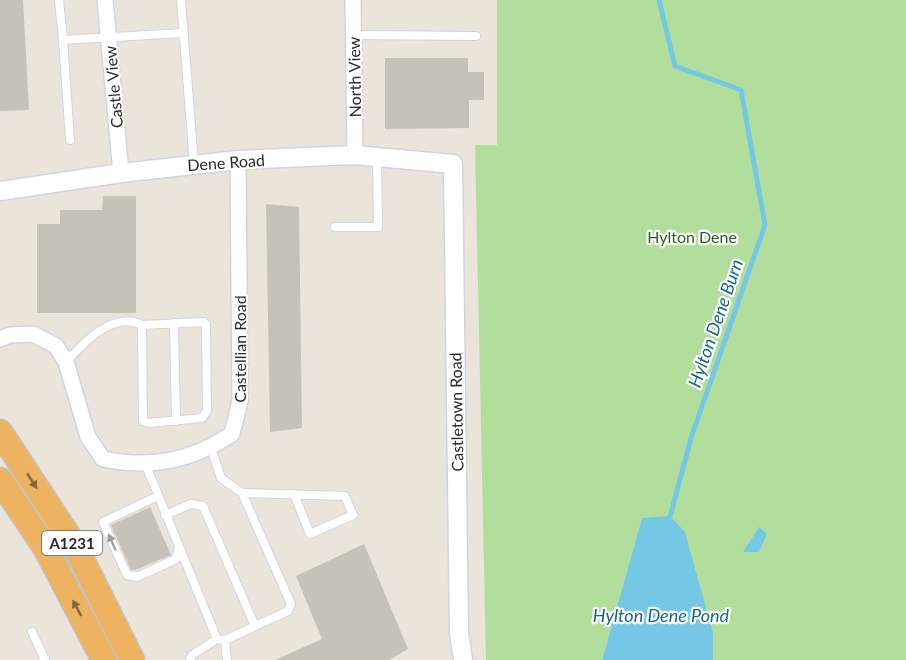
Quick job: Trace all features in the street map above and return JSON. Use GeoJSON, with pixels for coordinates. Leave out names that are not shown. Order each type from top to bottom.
{"type":"FeatureCollection","features":[{"type":"Feature","properties":{"kind":"highway","name":"A1231"},"geometry":{"type":"LineString","coordinates":[[0,432],[75,546],[132,660]]}},
{"type":"Feature","properties":{"kind":"highway","name":"A1231"},"geometry":{"type":"LineString","coordinates":[[0,480],[45,547],[104,660]]}},
{"type":"Feature","properties":{"kind":"street","name":"Castle View"},"geometry":{"type":"LineString","coordinates":[[105,0],[121,173]]}},
{"type":"Feature","properties":{"kind":"street","name":"North View"},"geometry":{"type":"LineString","coordinates":[[352,0],[355,155]]}},
{"type":"Feature","properties":{"kind":"street","name":"Dene Road"},"geometry":{"type":"LineString","coordinates":[[0,191],[121,173],[238,160],[355,155],[453,164]]}},
{"type":"Feature","properties":{"kind":"street","name":"Castellian Road"},"geometry":{"type":"LineString","coordinates":[[0,339],[10,335],[33,334],[56,346],[66,362],[88,437],[103,459],[126,463],[145,463],[186,458],[211,448],[232,434],[240,401],[238,160]]}},
{"type":"Feature","properties":{"kind":"street","name":"Castletown Road"},"geometry":{"type":"LineString","coordinates":[[453,164],[459,633],[463,660]]}},
{"type":"Feature","properties":{"kind":"lane"},"geometry":{"type":"LineString","coordinates":[[59,0],[70,140]]}},
{"type":"Feature","properties":{"kind":"lane"},"geometry":{"type":"LineString","coordinates":[[181,0],[194,164]]}},
{"type":"Feature","properties":{"kind":"lane"},"geometry":{"type":"LineString","coordinates":[[63,40],[183,33]]}},
{"type":"Feature","properties":{"kind":"lane"},"geometry":{"type":"LineString","coordinates":[[354,35],[476,36]]}},
{"type":"Feature","properties":{"kind":"lane"},"geometry":{"type":"LineString","coordinates":[[336,227],[378,227],[377,156]]}},
{"type":"Feature","properties":{"kind":"lane"},"geometry":{"type":"LineString","coordinates":[[66,362],[86,340],[115,322],[138,322],[142,325],[204,322],[206,324],[207,411],[202,418],[149,423],[143,421],[142,325]]}},
{"type":"Feature","properties":{"kind":"lane"},"geometry":{"type":"LineString","coordinates":[[174,323],[176,421]]}},
{"type":"Feature","properties":{"kind":"lane"},"geometry":{"type":"LineString","coordinates":[[190,660],[192,655],[221,640],[288,611],[291,604],[242,493],[220,478],[211,448]]}},
{"type":"Feature","properties":{"kind":"lane"},"geometry":{"type":"LineString","coordinates":[[145,463],[178,549],[221,640],[227,660]]}},
{"type":"Feature","properties":{"kind":"lane"},"geometry":{"type":"LineString","coordinates":[[242,493],[294,494],[345,496],[353,515],[310,534],[294,494]]}},
{"type":"Feature","properties":{"kind":"lane"},"geometry":{"type":"LineString","coordinates":[[158,496],[103,522],[127,575],[137,577],[177,559],[178,549]]}},
{"type":"Feature","properties":{"kind":"lane"},"geometry":{"type":"LineString","coordinates":[[165,515],[192,504],[203,506],[255,626]]}},
{"type":"Feature","properties":{"kind":"lane"},"geometry":{"type":"LineString","coordinates":[[32,632],[45,660]]}},
{"type":"Feature","properties":{"kind":"green space","name":"Hylton Dene"},"geometry":{"type":"Polygon","coordinates":[[[497,0],[906,0],[906,660],[713,660],[713,633],[642,518],[602,660],[486,660],[475,145],[497,145],[497,0]]]}},
{"type":"Feature","properties":{"kind":"water","name":"Hylton Dene Pond"},"geometry":{"type":"Polygon","coordinates":[[[670,516],[685,532],[713,633],[713,660],[602,660],[642,518],[670,516]]]}},
{"type":"Feature","properties":{"kind":"water"},"geometry":{"type":"Polygon","coordinates":[[[759,527],[767,534],[759,552],[743,552],[759,527]]]}},
{"type":"Feature","properties":{"kind":"building"},"geometry":{"type":"Polygon","coordinates":[[[0,0],[23,0],[29,110],[0,111],[0,0]]]}},
{"type":"Feature","properties":{"kind":"building"},"geometry":{"type":"Polygon","coordinates":[[[385,58],[468,58],[468,72],[484,72],[484,100],[469,100],[469,128],[385,129],[385,58]]]}},
{"type":"Feature","properties":{"kind":"building"},"geometry":{"type":"Polygon","coordinates":[[[103,196],[136,196],[136,313],[37,313],[37,224],[60,224],[60,210],[102,210],[103,196]]]}},
{"type":"Feature","properties":{"kind":"building"},"geometry":{"type":"Polygon","coordinates":[[[266,204],[299,207],[302,428],[270,432],[266,204]]]}},
{"type":"Feature","properties":{"kind":"building"},"geometry":{"type":"Polygon","coordinates":[[[150,507],[171,555],[131,570],[111,525],[150,507]]]}},
{"type":"Feature","properties":{"kind":"building"},"geometry":{"type":"Polygon","coordinates":[[[364,544],[408,649],[389,660],[275,660],[322,639],[296,576],[364,544]]]}},
{"type":"Feature","properties":{"kind":"waterway","name":"Hylton Dene Burn"},"geometry":{"type":"LineString","coordinates":[[659,0],[675,66],[741,90],[765,225],[691,438],[669,521]]}}]}
